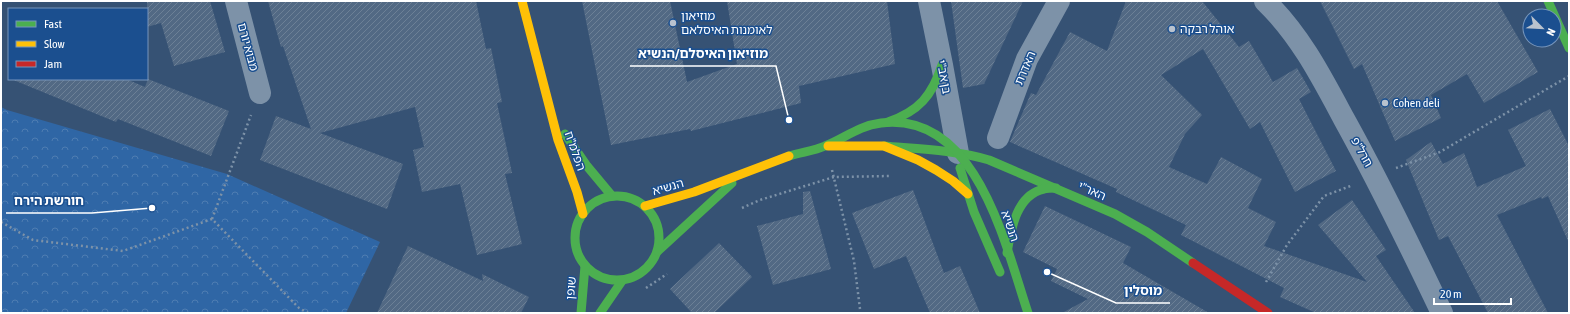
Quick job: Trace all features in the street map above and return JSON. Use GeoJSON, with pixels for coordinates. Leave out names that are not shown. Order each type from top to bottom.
{"type":"FeatureCollection","features":[{"type":"Feature","properties":{"kind":"street","name":"מבוא יורם"},"geometry":{"type":"LineString","coordinates":[[236,1],[260,93]]}},
{"type":"Feature","properties":{"kind":"street","name":"הפלמ\"ח"},"geometry":{"type":"LineString","coordinates":[[522,1],[558,140],[577,192],[583,214]]}},
{"type":"Feature","properties":{"kind":"street","name":"בן אב\"י"},"geometry":{"type":"LineString","coordinates":[[929,1],[958,153]]}},
{"type":"Feature","properties":{"kind":"street","name":"האדרת"},"geometry":{"type":"LineString","coordinates":[[998,138],[1027,59],[1059,1]]}},
{"type":"Feature","properties":{"kind":"street","name":"חרל\"פ"},"geometry":{"type":"LineString","coordinates":[[1265,1],[1281,16],[1308,53],[1375,176],[1442,313]]}},
{"type":"Feature","properties":{"kind":"street"},"geometry":{"type":"LineString","coordinates":[[1548,1],[1569,48]]}},
{"type":"Feature","properties":{"kind":"street"},"geometry":{"type":"LineString","coordinates":[[885,123],[903,117],[922,104],[934,88],[942,65]]}},
{"type":"Feature","properties":{"kind":"street","name":"הפלמ\"ח"},"geometry":{"type":"LineString","coordinates":[[547,95],[564,132],[580,158],[596,180],[612,196]]}},
{"type":"Feature","properties":{"kind":"street","name":"הנשיא"},"geometry":{"type":"LineString","coordinates":[[645,206],[694,192],[785,157],[824,146],[848,133],[866,127],[885,123],[904,123],[928,130],[939,136],[958,153],[981,187],[987,199],[1028,313]]}},
{"type":"Feature","properties":{"kind":"street","name":"הנשיא"},"geometry":{"type":"LineString","coordinates":[[824,146],[884,146],[918,160],[936,170],[953,181],[968,194]]}},
{"type":"Feature","properties":{"kind":"street","name":"האר\"י"},"geometry":{"type":"LineString","coordinates":[[884,146],[937,150],[990,160],[1056,188],[1115,214],[1147,232],[1268,313]]}},
{"type":"Feature","properties":{"kind":"street","name":"הנשיא"},"geometry":{"type":"LineString","coordinates":[[958,153],[968,194],[992,255],[1004,280]]}},
{"type":"Feature","properties":{"kind":"street","name":"הנשיא"},"geometry":{"type":"LineString","coordinates":[[658,251],[742,174]]}},
{"type":"Feature","properties":{"kind":"street"},"geometry":{"type":"LineString","coordinates":[[1007,254],[1012,226],[1024,202],[1031,195],[1040,190],[1056,188]]}},
{"type":"Feature","properties":{"kind":"street"},"geometry":{"type":"LineString","coordinates":[[612,196],[626,196],[645,206],[650,211],[657,223],[660,236],[658,251],[651,264],[636,277],[622,281],[602,278],[590,271],[585,266],[578,254],[575,240],[577,227],[583,214],[592,204],[612,196]]}},
{"type":"Feature","properties":{"kind":"street","name":"שופן"},"geometry":{"type":"LineString","coordinates":[[581,313],[585,266]]}},
{"type":"Feature","properties":{"kind":"street"},"geometry":{"type":"LineString","coordinates":[[600,313],[622,281]]}},
{"type":"Feature","properties":{"kind":"street"},"geometry":{"type":"LineString","coordinates":[[1013,298],[1022,313]]}},
{"type":"Feature","properties":{"kind":"path"},"geometry":{"type":"LineString","coordinates":[[1254,304],[1287,246],[1324,196],[1440,152],[1569,76]]}},
{"type":"Feature","properties":{"kind":"path"},"geometry":{"type":"LineString","coordinates":[[1,222],[33,240],[124,251],[212,219],[260,93]]}},
{"type":"Feature","properties":{"kind":"path"},"geometry":{"type":"LineString","coordinates":[[824,146],[834,177],[854,261],[860,309]]}},
{"type":"Feature","properties":{"kind":"path"},"geometry":{"type":"LineString","coordinates":[[741,209],[760,200],[834,177],[894,177]]}},
{"type":"Feature","properties":{"kind":"path"},"geometry":{"type":"LineString","coordinates":[[212,219],[299,308],[308,313]]}},
{"type":"Feature","properties":{"kind":"path"},"geometry":{"type":"LineString","coordinates":[[641,292],[669,272]]}},
{"type":"Feature","properties":{"kind":"green space"},"geometry":{"type":"Polygon","coordinates":[[[1,107],[227,174],[380,242],[346,313],[1,313],[1,107]]]}},
{"type":"Feature","properties":{"kind":"building"},"geometry":{"type":"Polygon","coordinates":[[[147,1],[210,1],[225,52],[174,66],[161,23],[148,27],[147,1]]]}},
{"type":"Feature","properties":{"kind":"building"},"geometry":{"type":"Polygon","coordinates":[[[268,1],[476,1],[486,49],[491,48],[502,102],[497,103],[512,173],[505,174],[522,244],[477,255],[460,184],[422,192],[413,150],[424,147],[415,107],[320,133],[403,164],[387,209],[260,160],[276,116],[311,129],[283,46],[281,47],[268,1]]]}},
{"type":"Feature","properties":{"kind":"building"},"geometry":{"type":"Polygon","coordinates":[[[582,1],[670,1],[687,82],[737,64],[727,1],[887,1],[895,64],[799,86],[801,103],[691,131],[690,129],[611,145],[582,1]]]}},
{"type":"Feature","properties":{"kind":"building"},"geometry":{"type":"Polygon","coordinates":[[[951,1],[1023,1],[984,84],[963,88],[951,1]]]}},
{"type":"Feature","properties":{"kind":"building"},"geometry":{"type":"Polygon","coordinates":[[[1126,1],[1202,1],[1239,47],[1249,41],[1273,82],[1297,68],[1311,92],[1299,99],[1336,171],[1295,192],[1260,122],[1250,129],[1203,49],[1161,75],[1202,115],[1185,134],[1169,167],[1207,184],[1221,157],[1262,179],[1248,208],[1276,222],[1264,246],[1367,282],[1318,225],[1352,200],[1386,250],[1376,256],[1415,313],[1316,313],[1280,297],[1284,288],[1181,235],[1186,225],[1116,192],[1117,189],[1010,142],[1031,93],[1036,95],[1070,32],[1107,51],[1126,1]]]}},
{"type":"Feature","properties":{"kind":"building"},"geometry":{"type":"Polygon","coordinates":[[[1320,1],[1497,1],[1522,44],[1522,48],[1524,48],[1538,72],[1484,103],[1467,74],[1431,95],[1441,118],[1395,141],[1362,64],[1354,69],[1320,1]]]}},
{"type":"Feature","properties":{"kind":"building"},"geometry":{"type":"Polygon","coordinates":[[[148,79],[229,111],[211,156],[118,119],[116,122],[13,80],[128,80],[145,87],[148,79]]]}},
{"type":"Feature","properties":{"kind":"building"},"geometry":{"type":"Polygon","coordinates":[[[1550,109],[1569,146],[1569,243],[1548,196],[1542,199],[1541,197],[1497,215],[1548,313],[1488,313],[1448,236],[1439,240],[1406,160],[1431,142],[1443,164],[1464,153],[1477,187],[1526,166],[1508,130],[1550,109]]]}},
{"type":"Feature","properties":{"kind":"building"},"geometry":{"type":"Polygon","coordinates":[[[913,190],[944,273],[960,266],[980,313],[930,313],[906,256],[874,269],[852,213],[913,190]]]}},
{"type":"Feature","properties":{"kind":"building"},"geometry":{"type":"Polygon","coordinates":[[[810,191],[831,269],[773,285],[757,226],[803,214],[803,192],[810,191]]]}},
{"type":"Feature","properties":{"kind":"building"},"geometry":{"type":"Polygon","coordinates":[[[1045,206],[1131,247],[1123,263],[1209,313],[1062,313],[1088,299],[1051,281],[1057,269],[1023,252],[1045,206]]]}},
{"type":"Feature","properties":{"kind":"building"},"geometry":{"type":"Polygon","coordinates":[[[719,243],[752,277],[714,313],[692,313],[670,289],[719,243]]]}},
{"type":"Feature","properties":{"kind":"building"},"geometry":{"type":"Polygon","coordinates":[[[408,246],[483,281],[482,274],[529,297],[521,313],[377,313],[408,246]]]}},
{"type":"Feature","properties":{"kind":"traffic: fast"},"geometry":{"type":"LineString","coordinates":[[1548,1],[1569,48]]}},
{"type":"Feature","properties":{"kind":"traffic: fast"},"geometry":{"type":"LineString","coordinates":[[888,122],[908,113],[923,101],[934,85],[942,65]]}},
{"type":"Feature","properties":{"kind":"traffic: fast"},"geometry":{"type":"LineString","coordinates":[[789,156],[821,148],[858,129],[881,123],[914,125],[941,138],[964,160],[982,188],[997,220],[1028,313]]}},
{"type":"Feature","properties":{"kind":"traffic: fast"},"geometry":{"type":"LineString","coordinates":[[565,134],[587,166],[612,196]]}},
{"type":"Feature","properties":{"kind":"traffic: fast"},"geometry":{"type":"LineString","coordinates":[[884,146],[950,152],[989,160],[1115,214],[1147,232],[1193,263]]}},
{"type":"Feature","properties":{"kind":"traffic: fast"},"geometry":{"type":"LineString","coordinates":[[960,168],[974,212],[1000,272]]}},
{"type":"Feature","properties":{"kind":"traffic: fast"},"geometry":{"type":"LineString","coordinates":[[658,251],[732,183]]}},
{"type":"Feature","properties":{"kind":"traffic: fast"},"geometry":{"type":"LineString","coordinates":[[1007,253],[1016,215],[1027,198],[1045,189],[1056,188]]}},
{"type":"Feature","properties":{"kind":"traffic: fast"},"geometry":{"type":"LineString","coordinates":[[609,196],[625,196],[641,203],[652,214],[659,230],[659,238],[659,246],[656,254],[647,268],[641,273],[625,280],[609,280],[593,273],[582,262],[575,246],[575,230],[582,214],[593,203],[609,196]]}},
{"type":"Feature","properties":{"kind":"traffic: fast"},"geometry":{"type":"LineString","coordinates":[[581,313],[585,266]]}},
{"type":"Feature","properties":{"kind":"traffic: fast"},"geometry":{"type":"LineString","coordinates":[[600,313],[622,281]]}},
{"type":"Feature","properties":{"kind":"traffic: slow"},"geometry":{"type":"LineString","coordinates":[[522,1],[558,140],[577,192],[583,214]]}},
{"type":"Feature","properties":{"kind":"traffic: slow"},"geometry":{"type":"LineString","coordinates":[[828,146],[884,146],[918,160],[936,170],[953,181],[968,194]]}},
{"type":"Feature","properties":{"kind":"traffic: slow"},"geometry":{"type":"LineString","coordinates":[[645,206],[694,192],[789,156]]}},
{"type":"Feature","properties":{"kind":"traffic: jam"},"geometry":{"type":"LineString","coordinates":[[1193,263],[1268,313]]}},
{"type":"Feature","properties":{"kind":"place","name":"מוזיאון לאומנות האיסלאם"},"geometry":{"type":"Point","coordinates":[673,23]}},
{"type":"Feature","properties":{"kind":"place","name":"אוהל רבקה"},"geometry":{"type":"Point","coordinates":[1172,29]}},
{"type":"Feature","properties":{"kind":"place","name":"Cohen deli"},"geometry":{"type":"Point","coordinates":[1385,103]}},
{"type":"Feature","properties":{"kind":"place","name":"מוזיאון האיסלם/הנשיא"},"geometry":{"type":"Point","coordinates":[789,120]}},
{"type":"Feature","properties":{"kind":"place","name":"חורשת הירח"},"geometry":{"type":"Point","coordinates":[152,208]}},
{"type":"Feature","properties":{"kind":"place","name":"מוסלין"},"geometry":{"type":"Point","coordinates":[1047,272]}}]}
